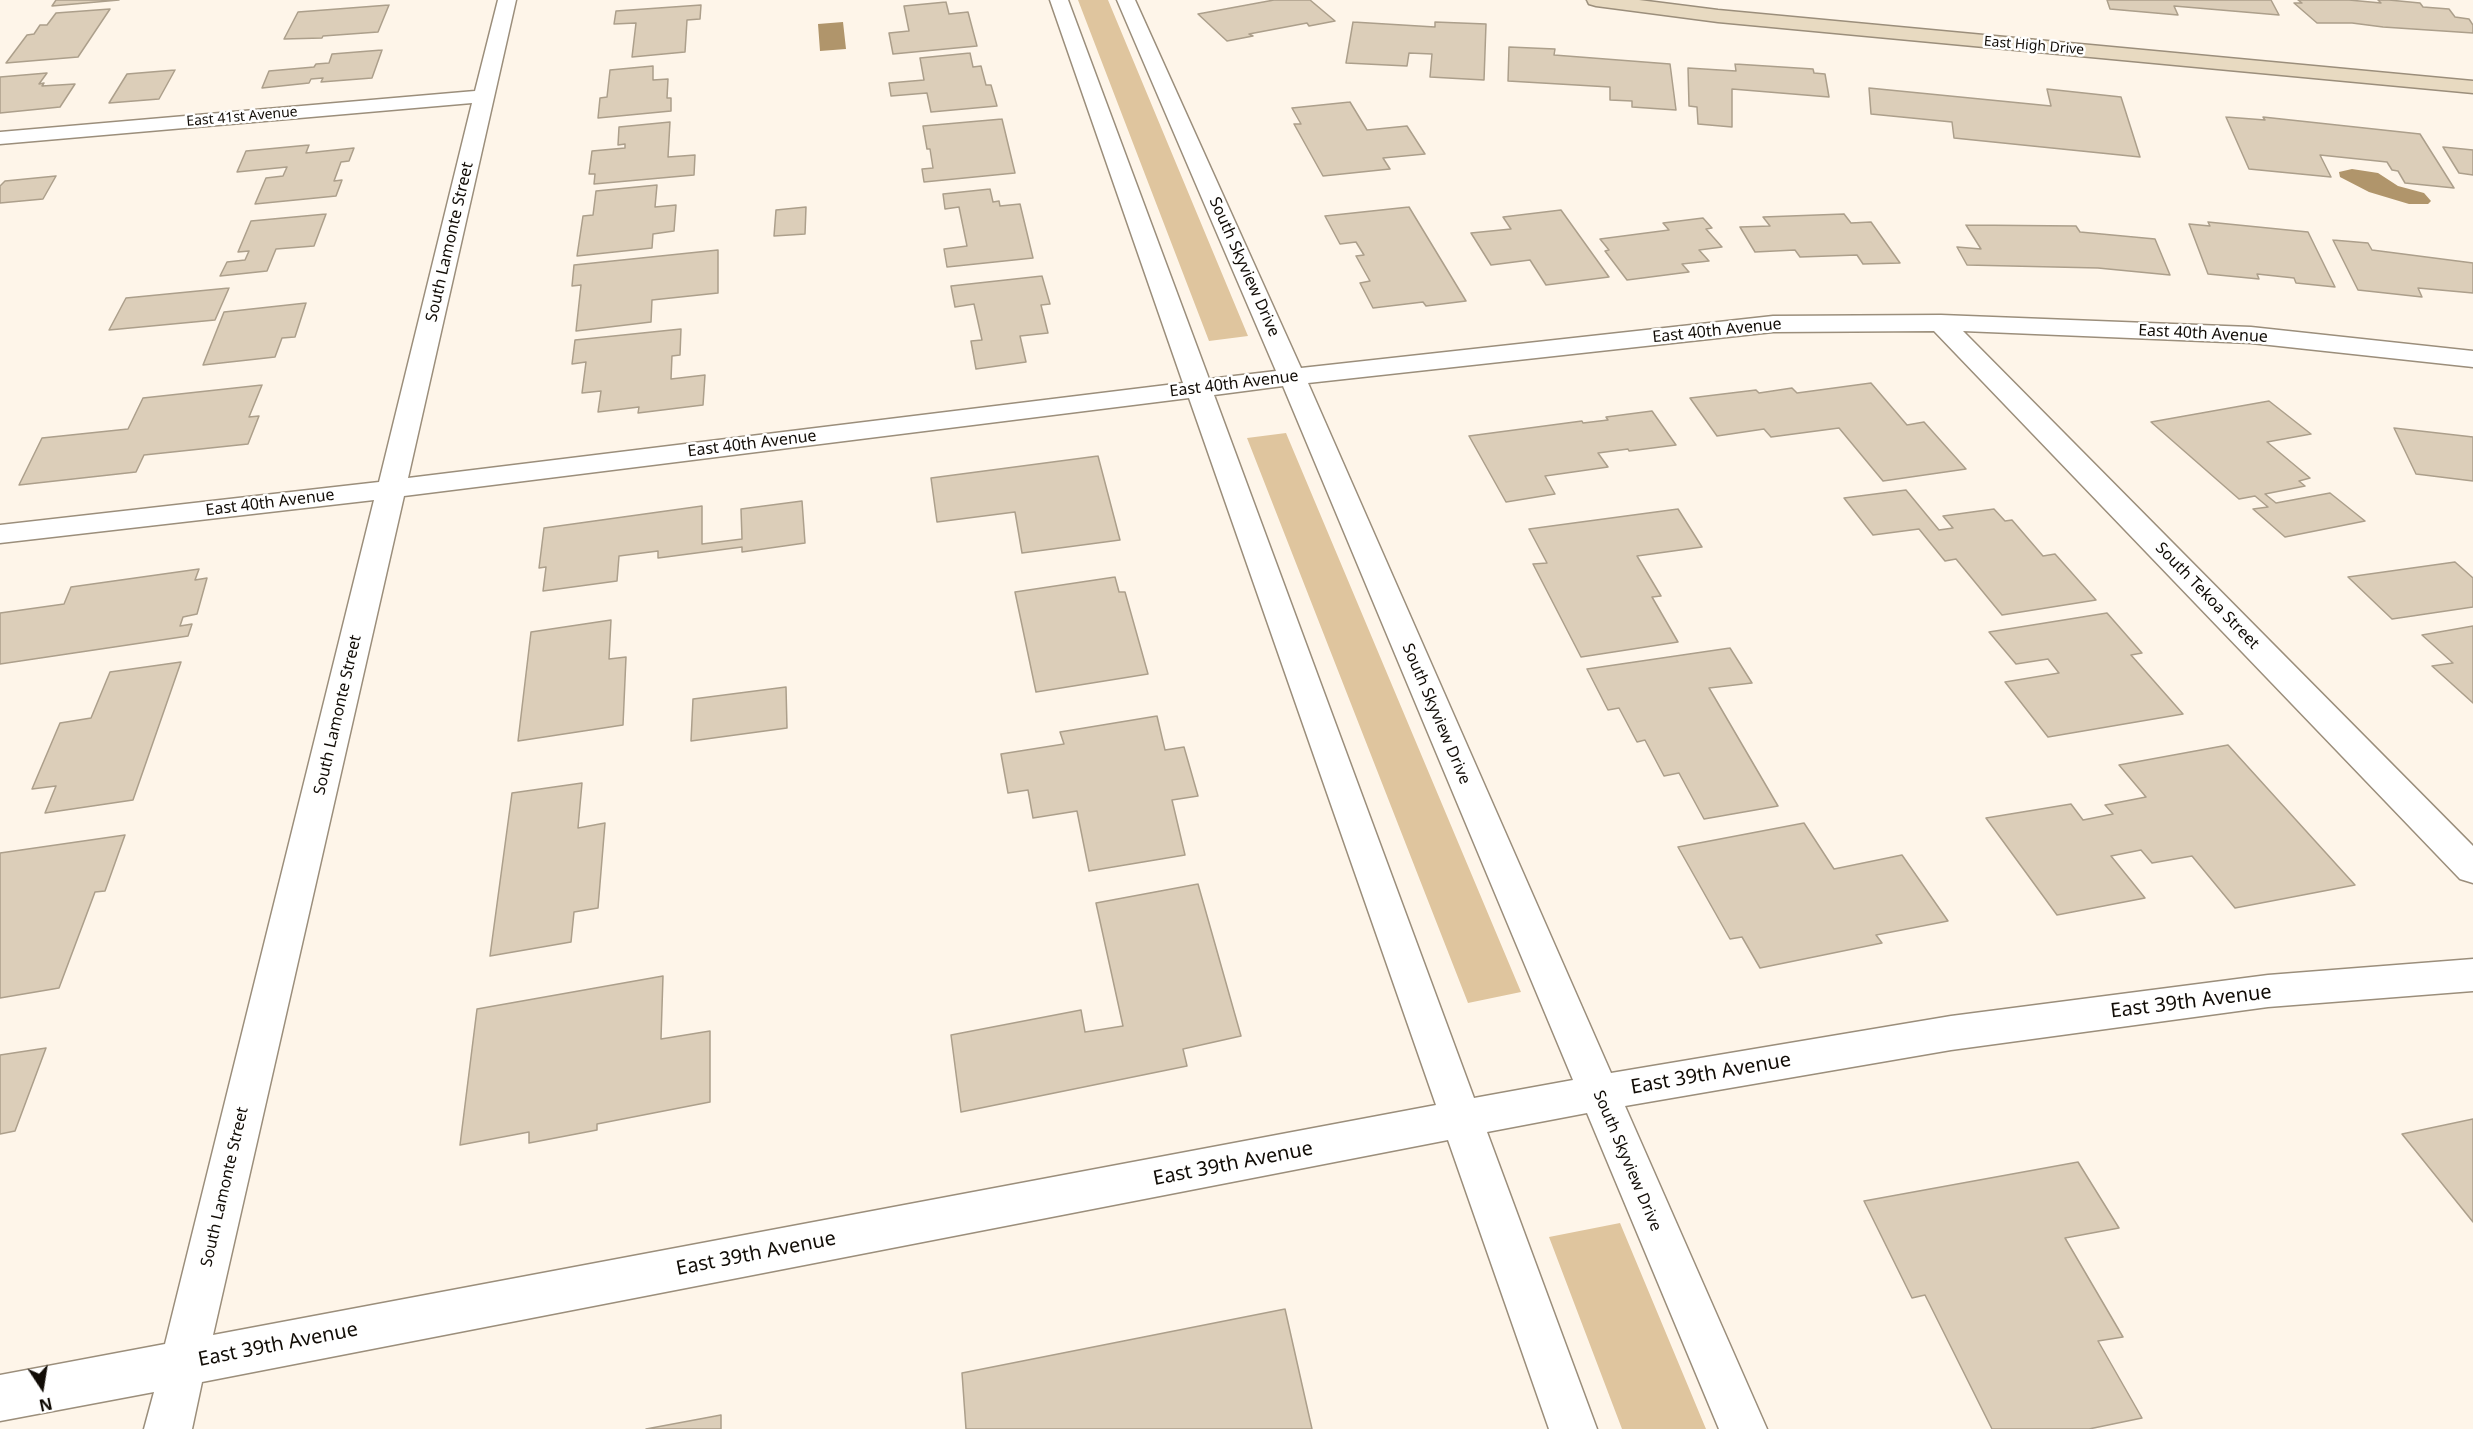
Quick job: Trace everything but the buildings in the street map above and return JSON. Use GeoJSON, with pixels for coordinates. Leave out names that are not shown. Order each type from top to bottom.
{"type":"FeatureCollection","features":[{"type":"Feature","properties":{"kind":"main road","name":"East High Drive"},"geometry":{"type":"LineString","coordinates":[[1596,0],[1718,16],[2473,87]]}},
{"type":"Feature","properties":{"kind":"street","name":"South Lamonte Street"},"geometry":{"type":"LineString","coordinates":[[168,1429],[507,0]]}},
{"type":"Feature","properties":{"kind":"street"},"geometry":{"type":"LineString","coordinates":[[1059,0],[1573,1429]]}},
{"type":"Feature","properties":{"kind":"street","name":"South Skyview Drive"},"geometry":{"type":"LineString","coordinates":[[1126,0],[1292,377],[1743,1429]]}},
{"type":"Feature","properties":{"kind":"street","name":"East 41st Avenue"},"geometry":{"type":"LineString","coordinates":[[0,138],[484,96]]}},
{"type":"Feature","properties":{"kind":"street","name":"East 40th Avenue"},"geometry":{"type":"LineString","coordinates":[[0,534],[392,489],[1292,377],[1773,324],[1941,323],[2251,336],[2473,359]]}},
{"type":"Feature","properties":{"kind":"street","name":"South Tekoa Street"},"geometry":{"type":"LineString","coordinates":[[1941,323],[2473,869]]}},
{"type":"Feature","properties":{"kind":"street","name":"East 39th Avenue"},"geometry":{"type":"LineString","coordinates":[[0,1398],[1597,1093],[1951,1033],[2268,991],[2473,975]]}},
{"type":"Feature","properties":{"kind":"shaded area"},"geometry":{"type":"Polygon","coordinates":[[[1078,0],[1108,0],[1248,336],[1209,341],[1078,0]]]}},
{"type":"Feature","properties":{"kind":"shaded area"},"geometry":{"type":"Polygon","coordinates":[[[843,22],[846,49],[820,51],[818,24],[843,22]]]}},
{"type":"Feature","properties":{"kind":"shaded area"},"geometry":{"type":"Polygon","coordinates":[[[2352,169],[2378,173],[2398,186],[2424,193],[2431,201],[2428,204],[2409,204],[2369,192],[2340,177],[2339,172],[2352,169]]]}},
{"type":"Feature","properties":{"kind":"shaded area"},"geometry":{"type":"Polygon","coordinates":[[[1286,433],[1521,992],[1468,1003],[1247,438],[1286,433]]]}},
{"type":"Feature","properties":{"kind":"shaded area"},"geometry":{"type":"Polygon","coordinates":[[[1620,1223],[1706,1429],[1622,1429],[1549,1237],[1620,1223]]]}}]}
